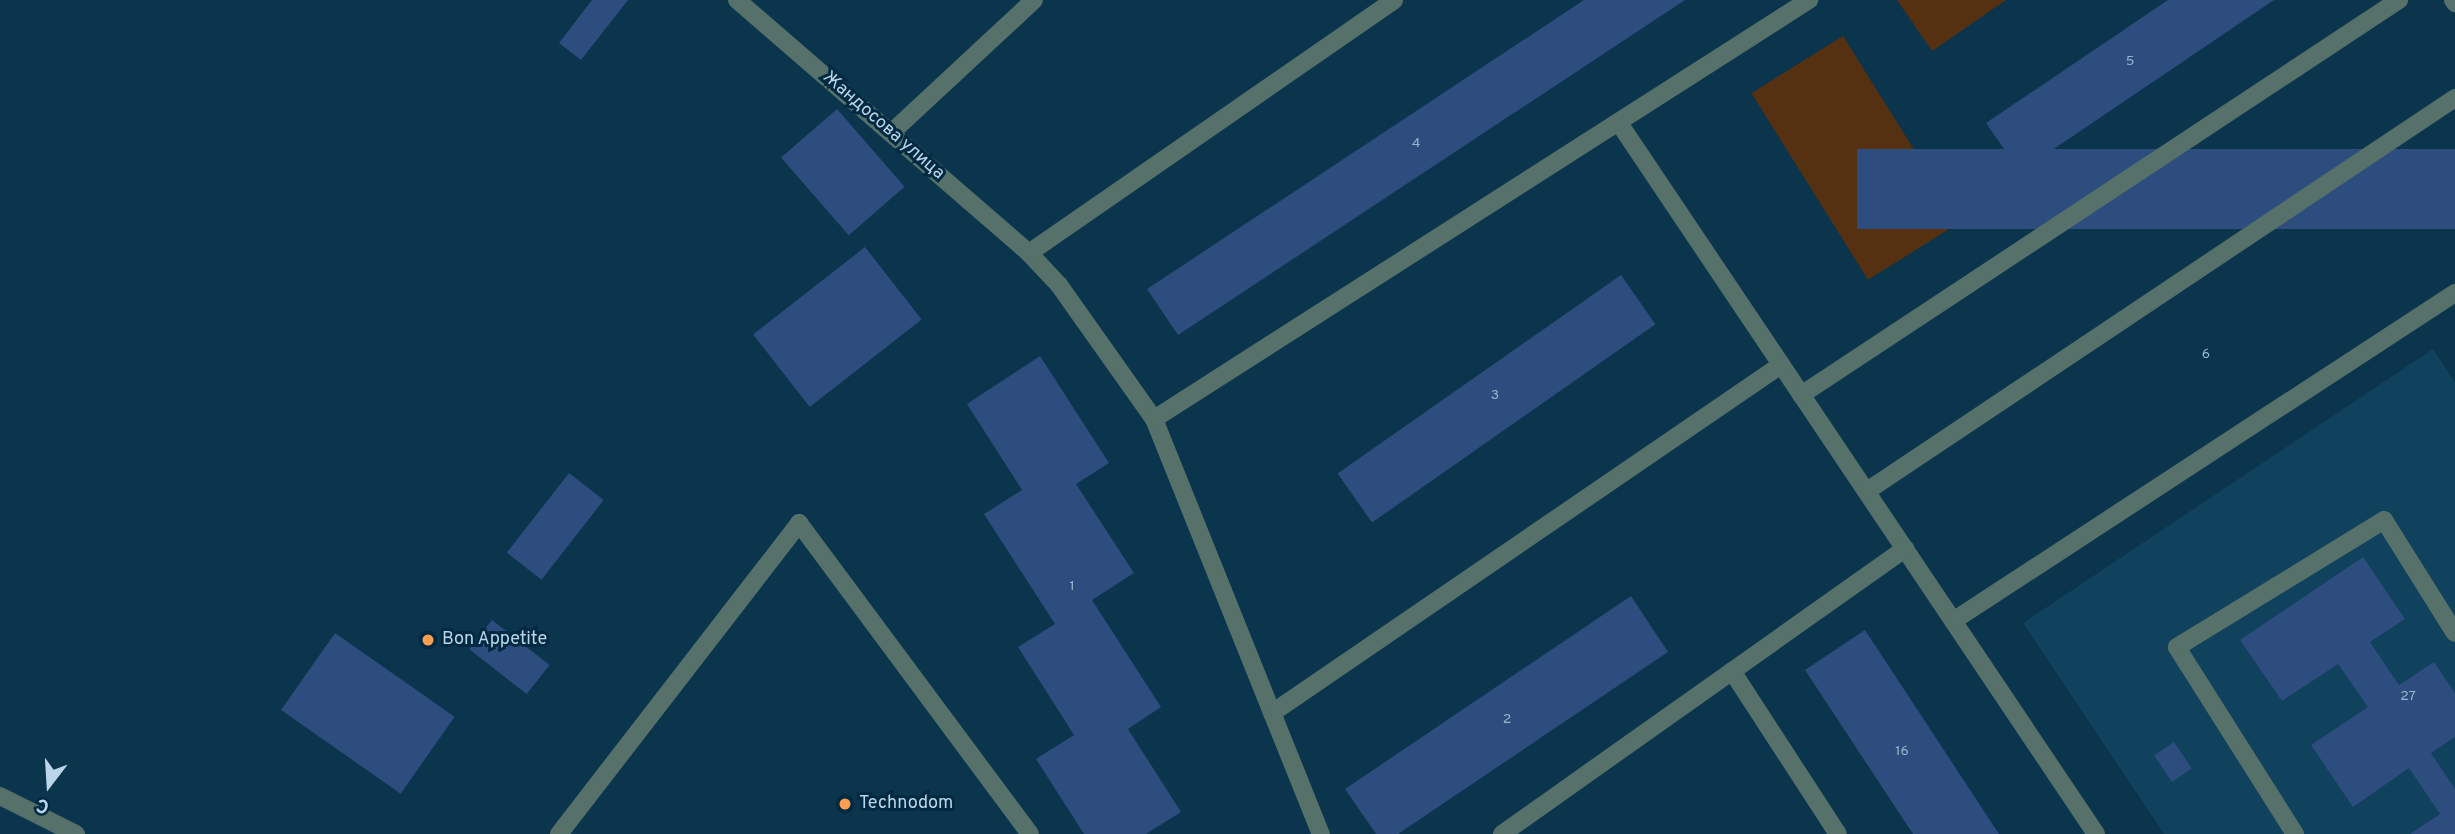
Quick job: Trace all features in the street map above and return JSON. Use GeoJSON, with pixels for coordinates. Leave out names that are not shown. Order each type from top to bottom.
{"type":"FeatureCollection","features":[{"type":"Feature","properties":{"kind":"street","name":"Жандосова улица"},"geometry":{"type":"LineString","coordinates":[[737,0],[1029,253],[1059,285],[1154,419],[1321,834]]}},
{"type":"Feature","properties":{"kind":"street"},"geometry":{"type":"LineString","coordinates":[[891,133],[1034,0]]}},
{"type":"Feature","properties":{"kind":"street"},"geometry":{"type":"LineString","coordinates":[[1029,253],[1394,0]]}},
{"type":"Feature","properties":{"kind":"street"},"geometry":{"type":"LineString","coordinates":[[1154,419],[1808,0]]}},
{"type":"Feature","properties":{"kind":"street"},"geometry":{"type":"LineString","coordinates":[[1801,395],[2399,0]]}},
{"type":"Feature","properties":{"kind":"street"},"geometry":{"type":"LineString","coordinates":[[1867,491],[2455,98]]}},
{"type":"Feature","properties":{"kind":"street"},"geometry":{"type":"LineString","coordinates":[[1619,123],[2096,834]]}},
{"type":"Feature","properties":{"kind":"street"},"geometry":{"type":"LineString","coordinates":[[1953,621],[2455,293]]}},
{"type":"Feature","properties":{"kind":"street"},"geometry":{"type":"LineString","coordinates":[[1272,713],[1781,365]]}},
{"type":"Feature","properties":{"kind":"street"},"geometry":{"type":"LineString","coordinates":[[2295,834],[2177,647],[2384,520],[2455,633]]}},
{"type":"Feature","properties":{"kind":"street"},"geometry":{"type":"LineString","coordinates":[[559,834],[799,523],[1030,834]]}},
{"type":"Feature","properties":{"kind":"street"},"geometry":{"type":"LineString","coordinates":[[1502,834],[1905,548]]}},
{"type":"Feature","properties":{"kind":"street"},"geometry":{"type":"LineString","coordinates":[[1732,671],[1838,834]]}},
{"type":"Feature","properties":{"kind":"street"},"geometry":{"type":"LineString","coordinates":[[0,796],[76,834]]}},
{"type":"Feature","properties":{"kind":"shaded area"},"geometry":{"type":"Polygon","coordinates":[[[1897,0],[2006,0],[1932,51],[1897,0]]]}},
{"type":"Feature","properties":{"kind":"shaded area"},"geometry":{"type":"Polygon","coordinates":[[[1843,36],[1960,223],[1868,280],[1751,93],[1843,36]]]}},
{"type":"Feature","properties":{"kind":"shaded area"},"geometry":{"type":"Polygon","coordinates":[[[2433,349],[2455,382],[2455,834],[2164,834],[2023,623],[2433,349]]]}},
{"type":"Feature","properties":{"kind":"building"},"geometry":{"type":"Polygon","coordinates":[[[592,0],[628,0],[581,60],[559,43],[592,0]]]}},
{"type":"Feature","properties":{"kind":"building"},"geometry":{"type":"Polygon","coordinates":[[[1584,0],[1685,0],[1178,335],[1147,289],[1584,0]]]}},
{"type":"Feature","properties":{"kind":"building"},"geometry":{"type":"Polygon","coordinates":[[[2168,0],[2274,0],[2020,172],[1986,123],[2168,0]]]}},
{"type":"Feature","properties":{"kind":"building"},"geometry":{"type":"Polygon","coordinates":[[[837,109],[905,187],[849,235],[781,158],[837,109]]]}},
{"type":"Feature","properties":{"kind":"building"},"geometry":{"type":"Polygon","coordinates":[[[1857,149],[2455,149],[2455,229],[1857,229],[1857,149]]]}},
{"type":"Feature","properties":{"kind":"building"},"geometry":{"type":"Polygon","coordinates":[[[865,247],[922,319],[810,407],[753,334],[865,247]]]}},
{"type":"Feature","properties":{"kind":"building"},"geometry":{"type":"Polygon","coordinates":[[[1621,275],[1655,324],[1372,523],[1338,473],[1621,275]]]}},
{"type":"Feature","properties":{"kind":"building"},"geometry":{"type":"Polygon","coordinates":[[[1040,356],[1109,463],[1076,484],[1134,573],[1092,600],[1161,707],[1128,729],[1181,812],[1146,834],[1084,834],[1036,759],[1074,735],[1018,647],[1055,624],[984,514],[1022,490],[967,404],[1040,356]]]}},
{"type":"Feature","properties":{"kind":"building"},"geometry":{"type":"Polygon","coordinates":[[[569,473],[604,500],[541,580],[507,553],[569,473]]]}},
{"type":"Feature","properties":{"kind":"building"},"geometry":{"type":"Polygon","coordinates":[[[2363,557],[2405,619],[2370,642],[2399,685],[2434,662],[2455,693],[2455,737],[2431,753],[2455,789],[2455,834],[2410,834],[2440,814],[2409,768],[2353,807],[2311,745],[2368,707],[2338,664],[2282,701],[2240,640],[2363,557]]]}},
{"type":"Feature","properties":{"kind":"building"},"geometry":{"type":"Polygon","coordinates":[[[1631,596],[1668,652],[1398,834],[1376,834],[1345,789],[1631,596]]]}},
{"type":"Feature","properties":{"kind":"building"},"geometry":{"type":"Polygon","coordinates":[[[492,620],[550,665],[527,694],[469,649],[492,620]]]}},
{"type":"Feature","properties":{"kind":"building"},"geometry":{"type":"Polygon","coordinates":[[[1865,630],[1999,834],[1913,834],[1805,670],[1865,630]]]}},
{"type":"Feature","properties":{"kind":"building"},"geometry":{"type":"Polygon","coordinates":[[[335,633],[455,717],[401,794],[281,710],[335,633]]]}},
{"type":"Feature","properties":{"kind":"building"},"geometry":{"type":"Polygon","coordinates":[[[2174,742],[2192,769],[2172,782],[2154,755],[2174,742]]]}},
{"type":"Feature","properties":{"kind":"place","name":"Bon Appetite"},"geometry":{"type":"Point","coordinates":[428,640]}},
{"type":"Feature","properties":{"kind":"place","name":"Technodom"},"geometry":{"type":"Point","coordinates":[845,804]}}]}
